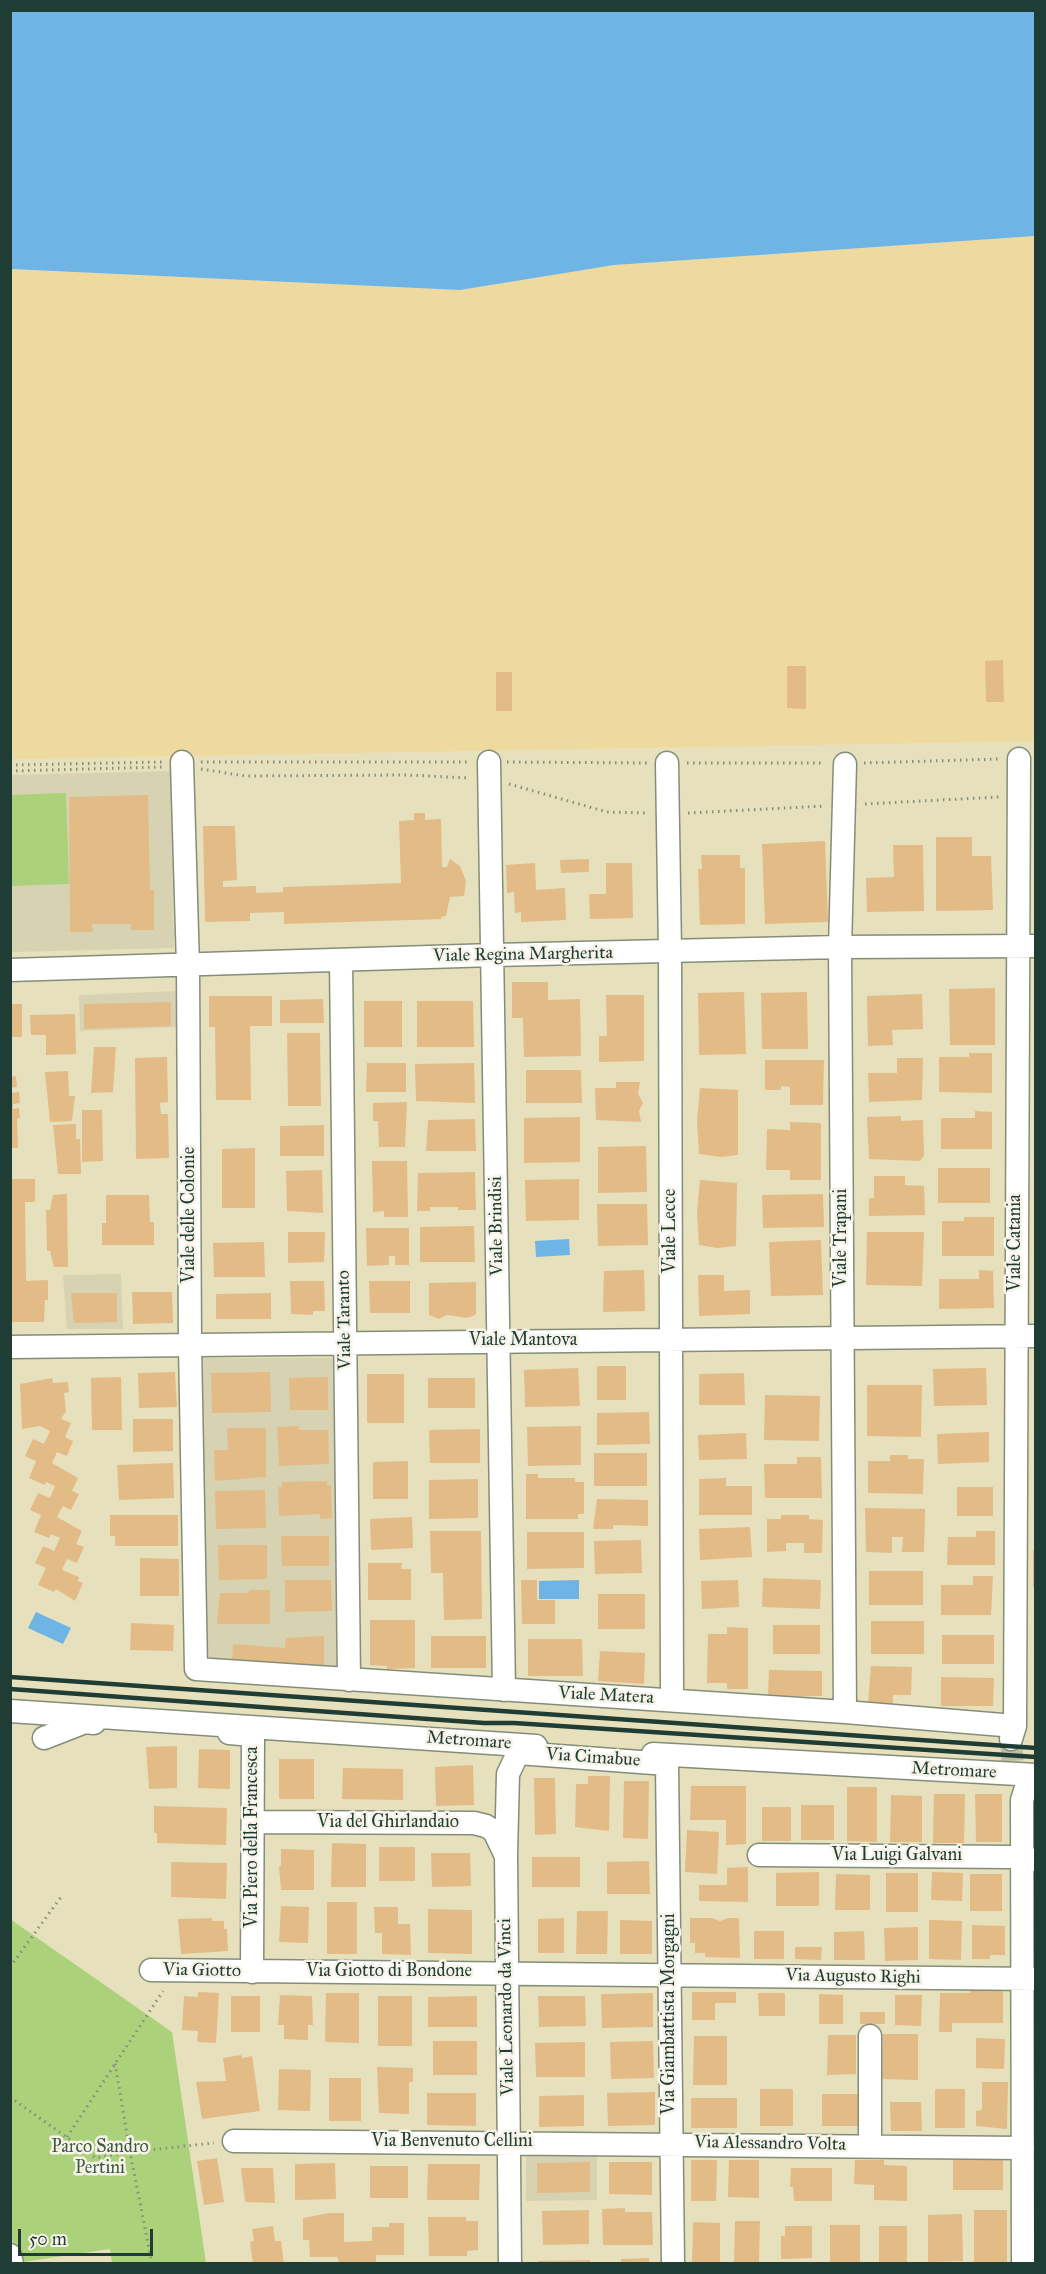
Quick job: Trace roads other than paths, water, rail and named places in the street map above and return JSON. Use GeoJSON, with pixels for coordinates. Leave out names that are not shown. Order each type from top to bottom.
{"type":"FeatureCollection","features":[{"type":"Feature","properties":{"kind":"street","name":"Viale Catania"},"geometry":{"type":"LineString","coordinates":[[1017,1735],[1026,1336],[1027,947],[1018,759]]}},
{"type":"Feature","properties":{"kind":"street","name":"Viale Lecce"},"geometry":{"type":"LineString","coordinates":[[667,763],[670,952],[672,1700]]}},
{"type":"Feature","properties":{"kind":"street","name":"Viale delle Colonie"},"geometry":{"type":"LineString","coordinates":[[182,764],[188,966],[190,1345],[196,1669]]}},
{"type":"Feature","properties":{"kind":"street","name":"Viale Trapani"},"geometry":{"type":"LineString","coordinates":[[844,764],[840,947],[845,1712]]}},
{"type":"Feature","properties":{"kind":"street","name":"Viale Brindisi"},"geometry":{"type":"LineString","coordinates":[[489,771],[494,955],[504,1690]]}},
{"type":"Feature","properties":{"kind":"street","name":"Viale Regina Margherita"},"geometry":{"type":"LineString","coordinates":[[10,970],[840,947],[1027,947]]}},
{"type":"Feature","properties":{"kind":"street","name":"Viale Taranto"},"geometry":{"type":"LineString","coordinates":[[341,960],[349,1680]]}},
{"type":"Feature","properties":{"kind":"street","name":"Viale Mantova"},"geometry":{"type":"LineString","coordinates":[[10,1347],[1026,1336]]}},
{"type":"Feature","properties":{"kind":"street","name":"Viale Matera"},"geometry":{"type":"LineString","coordinates":[[196,1669],[845,1712],[1017,1735]]}},
{"type":"Feature","properties":{"kind":"street","name":"Metromare"},"geometry":{"type":"LineString","coordinates":[[10,1711],[716,1759],[1025,1784]]}},
{"type":"Feature","properties":{"kind":"street","name":"Via Piero della Francesca"},"geometry":{"type":"LineString","coordinates":[[44,1738],[85,1722],[253,1735],[252,1972]]}},
{"type":"Feature","properties":{"kind":"street","name":"Via Cimabue"},"geometry":{"type":"LineString","coordinates":[[518,1753],[668,1764]]}},
{"type":"Feature","properties":{"kind":"street","name":"Viale Leonardo da Vinci"},"geometry":{"type":"LineString","coordinates":[[510,2264],[506,1855],[508,1774],[518,1753]]}},
{"type":"Feature","properties":{"kind":"street","name":"Via Giambattista Morgagni"},"geometry":{"type":"LineString","coordinates":[[668,1764],[673,2264]]}},
{"type":"Feature","properties":{"kind":"street"},"geometry":{"type":"LineString","coordinates":[[1023,2264],[1029,2196],[1023,2148],[1029,2092],[1029,1859],[1025,1784]]}},
{"type":"Feature","properties":{"kind":"street","name":"Via del Ghirlandaio"},"geometry":{"type":"LineString","coordinates":[[253,1822],[474,1823],[494,1831],[506,1855]]}},
{"type":"Feature","properties":{"kind":"street","name":"Via Luigi Galvani"},"geometry":{"type":"LineString","coordinates":[[759,1855],[1029,1859]]}},
{"type":"Feature","properties":{"kind":"street","name":"Via Giotto"},"geometry":{"type":"LineString","coordinates":[[157,1970],[252,1972]]}},
{"type":"Feature","properties":{"kind":"street","name":"Via Giotto di Bondone"},"geometry":{"type":"LineString","coordinates":[[252,1972],[670,1974]]}},
{"type":"Feature","properties":{"kind":"street","name":"Via Augusto Righi"},"geometry":{"type":"LineString","coordinates":[[670,1974],[1029,1979]]}},
{"type":"Feature","properties":{"kind":"street","name":"Via Alessandro Volta"},"geometry":{"type":"LineString","coordinates":[[870,2036],[870,2145]]}},
{"type":"Feature","properties":{"kind":"street","name":"Via Benvenuto Cellini"},"geometry":{"type":"LineString","coordinates":[[234,2141],[670,2143]]}},
{"type":"Feature","properties":{"kind":"street","name":"Via Alessandro Volta"},"geometry":{"type":"LineString","coordinates":[[670,2143],[1023,2148]]}},
{"type":"Feature","properties":{"kind":"street"},"geometry":{"type":"LineString","coordinates":[[10,2255],[12,2264]]}},
{"type":"Feature","properties":{"kind":"water"},"geometry":{"type":"Polygon","coordinates":[[[11,10],[1035,11],[1035,236],[614,265],[460,290],[11,269],[11,10]]]}},
{"type":"Feature","properties":{"kind":"water"},"geometry":{"type":"Polygon","coordinates":[[[569,1239],[570,1255],[536,1257],[535,1241],[569,1239]]]}},
{"type":"Feature","properties":{"kind":"water"},"geometry":{"type":"Polygon","coordinates":[[[579,1580],[579,1599],[539,1599],[539,1581],[579,1580]]]}},
{"type":"Feature","properties":{"kind":"water"},"geometry":{"type":"Polygon","coordinates":[[[36,1612],[71,1628],[63,1644],[28,1628],[36,1612]]]}},
{"type":"Feature","properties":{"kind":"tunnel"},"geometry":{"type":"LineString","coordinates":[[1011,1739],[1014,1783]]}},
{"type":"Feature","properties":{"kind":"railway"},"geometry":{"type":"LineString","coordinates":[[10,1677],[1036,1748]]}},
{"type":"Feature","properties":{"kind":"railway"},"geometry":{"type":"LineString","coordinates":[[10,1689],[484,1723],[514,1723],[1036,1757]]}},
{"type":"Feature","properties":{"kind":"park label","name":"Parco Sandro Pertini"},"geometry":{"type":"Point","coordinates":[100,2158]}}]}
